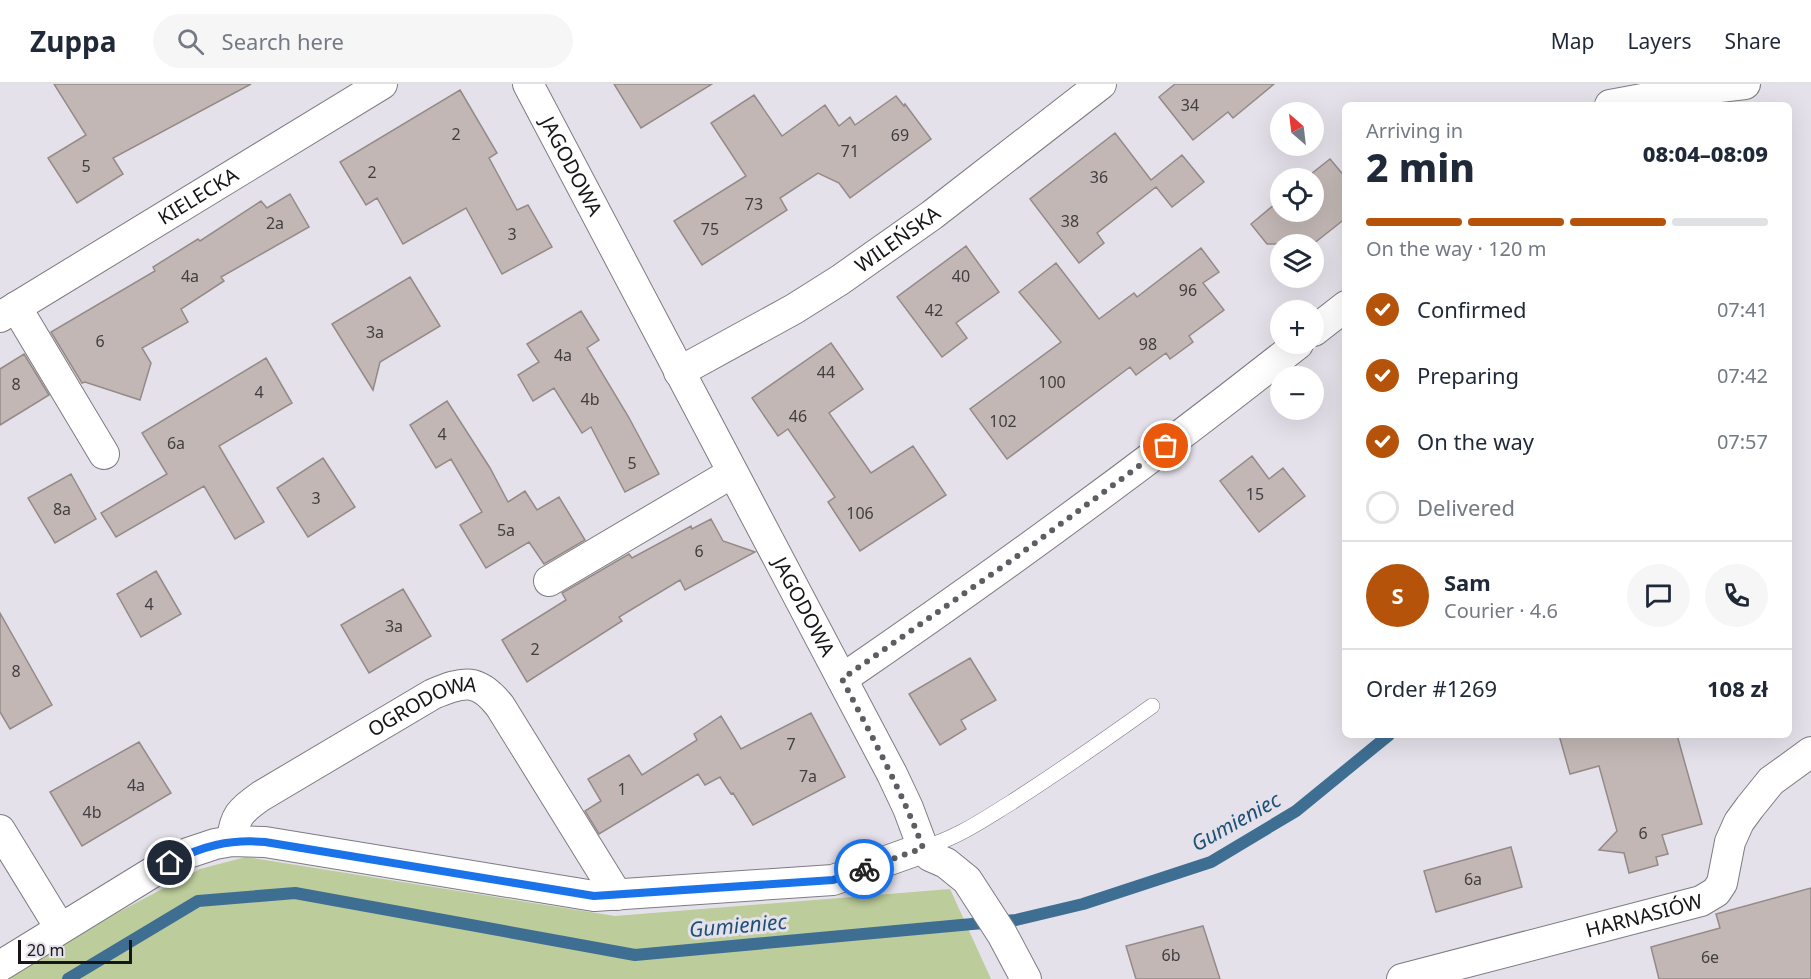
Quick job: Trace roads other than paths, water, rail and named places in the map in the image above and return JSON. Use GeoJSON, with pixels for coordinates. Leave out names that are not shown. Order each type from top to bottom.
{"type":"FeatureCollection","features":[{"type":"Feature","properties":{"kind":"street","name":"KIELECKA"},"geometry":{"type":"LineString","coordinates":[[104,454],[8,312],[382,84]]}},
{"type":"Feature","properties":{"kind":"street","name":"JAGODOWA"},"geometry":{"type":"LineString","coordinates":[[528,84],[896,782],[923,848]]}},
{"type":"Feature","properties":{"kind":"street","name":"WILEŃSKA"},"geometry":{"type":"LineString","coordinates":[[679,372],[794,309],[867,261],[932,215],[1101,84]]}},
{"type":"Feature","properties":{"kind":"street"},"geometry":{"type":"LineString","coordinates":[[1609,84],[1610,102]]}},
{"type":"Feature","properties":{"kind":"street"},"geometry":{"type":"LineString","coordinates":[[1626,102],[1685,91],[1745,84]]}},
{"type":"Feature","properties":{"kind":"street"},"geometry":{"type":"LineString","coordinates":[[1324,323],[1342,309]]}},
{"type":"Feature","properties":{"kind":"street"},"geometry":{"type":"LineString","coordinates":[[842,679],[1104,493],[1285,354]]}},
{"type":"Feature","properties":{"kind":"street"},"geometry":{"type":"LineString","coordinates":[[549,581],[732,473]]}},
{"type":"Feature","properties":{"kind":"street","name":"OGRODOWA"},"geometry":{"type":"LineString","coordinates":[[232,841],[236,818],[244,808],[261,796],[433,694],[466,684],[480,686],[490,693],[500,706],[617,895]]}},
{"type":"Feature","properties":{"kind":"street","name":"HARNASIÓW"},"geometry":{"type":"LineString","coordinates":[[1402,979],[1701,901],[1716,892],[1722,883],[1730,842],[1739,822],[1750,807],[1771,781],[1811,752]]}},
{"type":"Feature","properties":{"kind":"street"},"geometry":{"type":"LineString","coordinates":[[0,830],[60,928]]}},
{"type":"Feature","properties":{"kind":"street"},"geometry":{"type":"LineString","coordinates":[[0,966],[188,853],[232,841],[265,842],[594,896],[833,880],[923,848],[930,856],[959,872],[975,891],[1026,979]]}},
{"type":"Feature","properties":{"kind":"lane"},"geometry":{"type":"LineString","coordinates":[[923,848],[949,840],[970,828],[1053,776],[1152,706]]}},
{"type":"Feature","properties":{"kind":"waterway","name":"Gumieniec"},"geometry":{"type":"LineString","coordinates":[[68,979],[198,901],[295,893],[635,955],[1016,920],[1083,904],[1211,862],[1296,811],[1385,738]]}}]}
